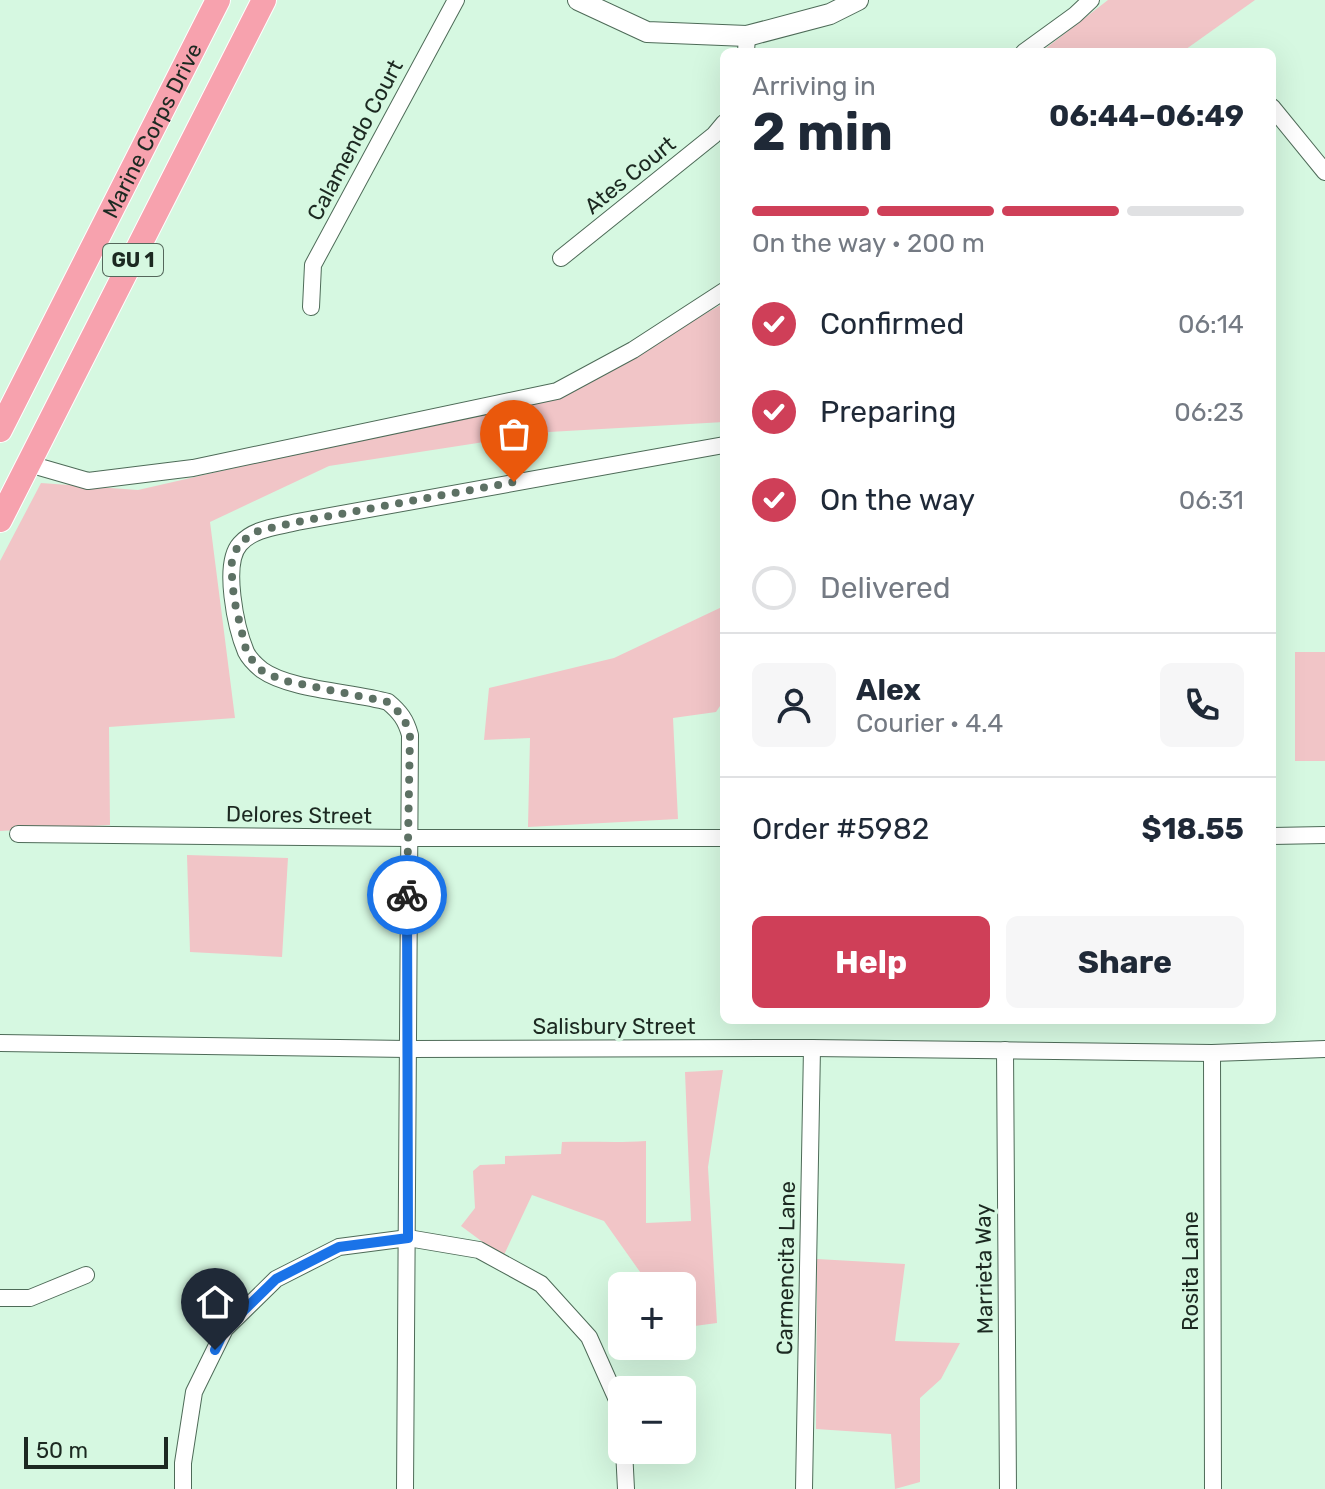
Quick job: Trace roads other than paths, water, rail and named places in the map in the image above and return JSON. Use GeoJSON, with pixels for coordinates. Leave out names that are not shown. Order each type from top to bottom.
{"type":"FeatureCollection","features":[{"type":"Feature","properties":{"kind":"main road","name":"Marine Corps Drive"},"geometry":{"type":"LineString","coordinates":[[0,430],[218,0]]}},
{"type":"Feature","properties":{"kind":"main road","name":"GU 1"},"geometry":{"type":"LineString","coordinates":[[0,520],[264,0]]}},
{"type":"Feature","properties":{"kind":"street","name":"Calamendo Court"},"geometry":{"type":"LineString","coordinates":[[311,307],[313,265],[456,0]]}},
{"type":"Feature","properties":{"kind":"street"},"geometry":{"type":"LineString","coordinates":[[578,0],[647,32],[747,44],[830,14],[858,0]]}},
{"type":"Feature","properties":{"kind":"street"},"geometry":{"type":"LineString","coordinates":[[1030,48],[1091,0]]}},
{"type":"Feature","properties":{"kind":"street"},"geometry":{"type":"LineString","coordinates":[[1276,112],[1325,172]]}},
{"type":"Feature","properties":{"kind":"street","name":"Ates Court"},"geometry":{"type":"LineString","coordinates":[[561,258],[720,128]]}},
{"type":"Feature","properties":{"kind":"street"},"geometry":{"type":"LineString","coordinates":[[29,464],[88,481],[193,468],[557,391],[633,350],[720,294]]}},
{"type":"Feature","properties":{"kind":"street"},"geometry":{"type":"LineString","coordinates":[[405,1489],[410,735],[399,710],[388,702],[281,680],[261,670],[247,654],[235,605],[231,565],[238,545],[254,532],[720,446]]}},
{"type":"Feature","properties":{"kind":"street","name":"Delores Street"},"geometry":{"type":"LineString","coordinates":[[18,834],[720,838]]}},
{"type":"Feature","properties":{"kind":"street"},"geometry":{"type":"LineString","coordinates":[[1276,836],[1325,835]]}},
{"type":"Feature","properties":{"kind":"street","name":"Salisbury Street"},"geometry":{"type":"LineString","coordinates":[[0,1043],[407,1049],[812,1048],[1212,1053],[1325,1049]]}},
{"type":"Feature","properties":{"kind":"street","name":"Carmencita Lane"},"geometry":{"type":"LineString","coordinates":[[804,1489],[812,1048]]}},
{"type":"Feature","properties":{"kind":"street","name":"Marrieta Way"},"geometry":{"type":"LineString","coordinates":[[1005,1050],[1008,1489]]}},
{"type":"Feature","properties":{"kind":"street","name":"Rosita Lane"},"geometry":{"type":"LineString","coordinates":[[1212,1053],[1213,1489]]}},
{"type":"Feature","properties":{"kind":"street"},"geometry":{"type":"LineString","coordinates":[[183,1489],[183,1463],[194,1392],[225,1329],[276,1279],[339,1247],[408,1238],[479,1250],[541,1284],[589,1337],[608,1380]]}},
{"type":"Feature","properties":{"kind":"street"},"geometry":{"type":"LineString","coordinates":[[0,1298],[30,1298],[86,1275]]}},
{"type":"Feature","properties":{"kind":"street"},"geometry":{"type":"LineString","coordinates":[[625,1464],[626,1489]]}}]}
